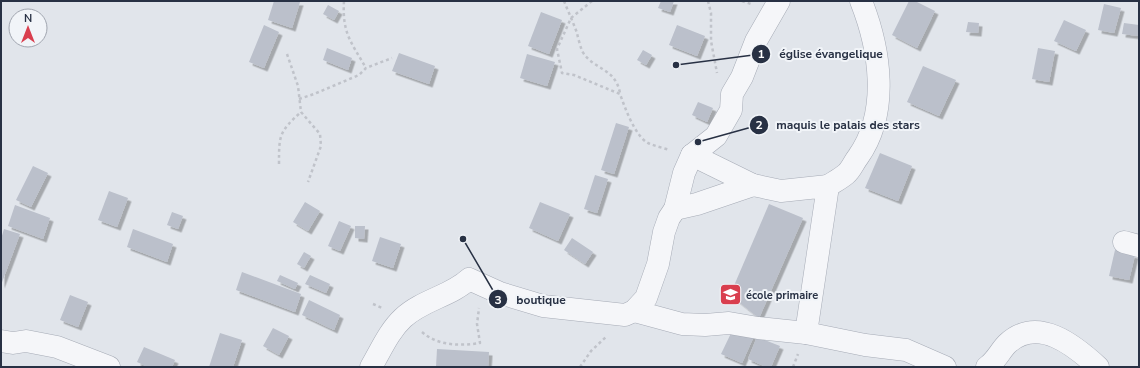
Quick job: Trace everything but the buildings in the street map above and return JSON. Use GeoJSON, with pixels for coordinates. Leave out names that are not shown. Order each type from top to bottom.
{"type":"FeatureCollection","features":[{"type":"Feature","properties":{"kind":"street"},"geometry":{"type":"LineString","coordinates":[[629,313],[646,298],[658,264],[664,232],[669,218],[675,209],[684,173],[692,155],[716,136],[731,110],[732,94],[742,77],[756,41],[779,1]]}},
{"type":"Feature","properties":{"kind":"street"},"geometry":{"type":"LineString","coordinates":[[692,155],[753,185],[781,191],[828,186],[847,173],[864,150],[876,121],[878,81],[875,44],[871,26],[861,1]]}},
{"type":"Feature","properties":{"kind":"street"},"geometry":{"type":"LineString","coordinates":[[675,209],[697,204],[753,185]]}},
{"type":"Feature","properties":{"kind":"street"},"geometry":{"type":"LineString","coordinates":[[806,333],[828,186]]}},
{"type":"Feature","properties":{"kind":"street"},"geometry":{"type":"LineString","coordinates":[[371,367],[387,337],[403,317],[440,296],[460,288],[469,279],[500,293],[543,306],[629,313],[682,324],[705,325],[728,323],[806,333],[865,345],[906,350],[945,367]]}},
{"type":"Feature","properties":{"kind":"street"},"geometry":{"type":"LineString","coordinates":[[987,367],[993,364],[1008,344],[1026,334],[1052,334],[1079,350],[1098,367]]}},
{"type":"Feature","properties":{"kind":"street"},"geometry":{"type":"LineString","coordinates":[[1,341],[13,343],[26,341],[58,348],[109,367]]}},
{"type":"Feature","properties":{"kind":"path"},"geometry":{"type":"LineString","coordinates":[[344,1],[344,21],[350,43],[366,68]]}},
{"type":"Feature","properties":{"kind":"path"},"geometry":{"type":"LineString","coordinates":[[564,1],[572,18],[582,50],[591,62],[609,72],[618,85],[627,113],[640,137],[647,143],[686,155],[692,155]]}},
{"type":"Feature","properties":{"kind":"path"},"geometry":{"type":"LineString","coordinates":[[592,1],[572,18],[557,49],[562,73],[574,75],[620,94]]}},
{"type":"Feature","properties":{"kind":"path"},"geometry":{"type":"LineString","coordinates":[[708,1],[711,13],[712,56],[720,83],[732,94]]}},
{"type":"Feature","properties":{"kind":"path"},"geometry":{"type":"LineString","coordinates":[[287,54],[298,86],[301,112],[320,134],[321,146],[308,182]]}},
{"type":"Feature","properties":{"kind":"path"},"geometry":{"type":"LineString","coordinates":[[299,99],[359,75],[366,68],[392,58]]}},
{"type":"Feature","properties":{"kind":"path"},"geometry":{"type":"LineString","coordinates":[[279,164],[279,146],[283,128],[301,112]]}},
{"type":"Feature","properties":{"kind":"path"},"geometry":{"type":"LineString","coordinates":[[580,367],[591,351],[629,313]]}},
{"type":"Feature","properties":{"kind":"path"},"geometry":{"type":"LineString","coordinates":[[403,317],[431,340],[462,346],[480,342]]}},
{"type":"Feature","properties":{"kind":"place","name":"église évangelique"},"geometry":{"type":"Point","coordinates":[676,65]}},
{"type":"Feature","properties":{"kind":"place","name":"maquis le palais des stars"},"geometry":{"type":"Point","coordinates":[698,142]}},
{"type":"Feature","properties":{"kind":"place","name":"boutique"},"geometry":{"type":"Point","coordinates":[463,239]}},
{"type":"Feature","properties":{"kind":"place","name":"école primaire"},"geometry":{"type":"Point","coordinates":[730,295]}}]}
